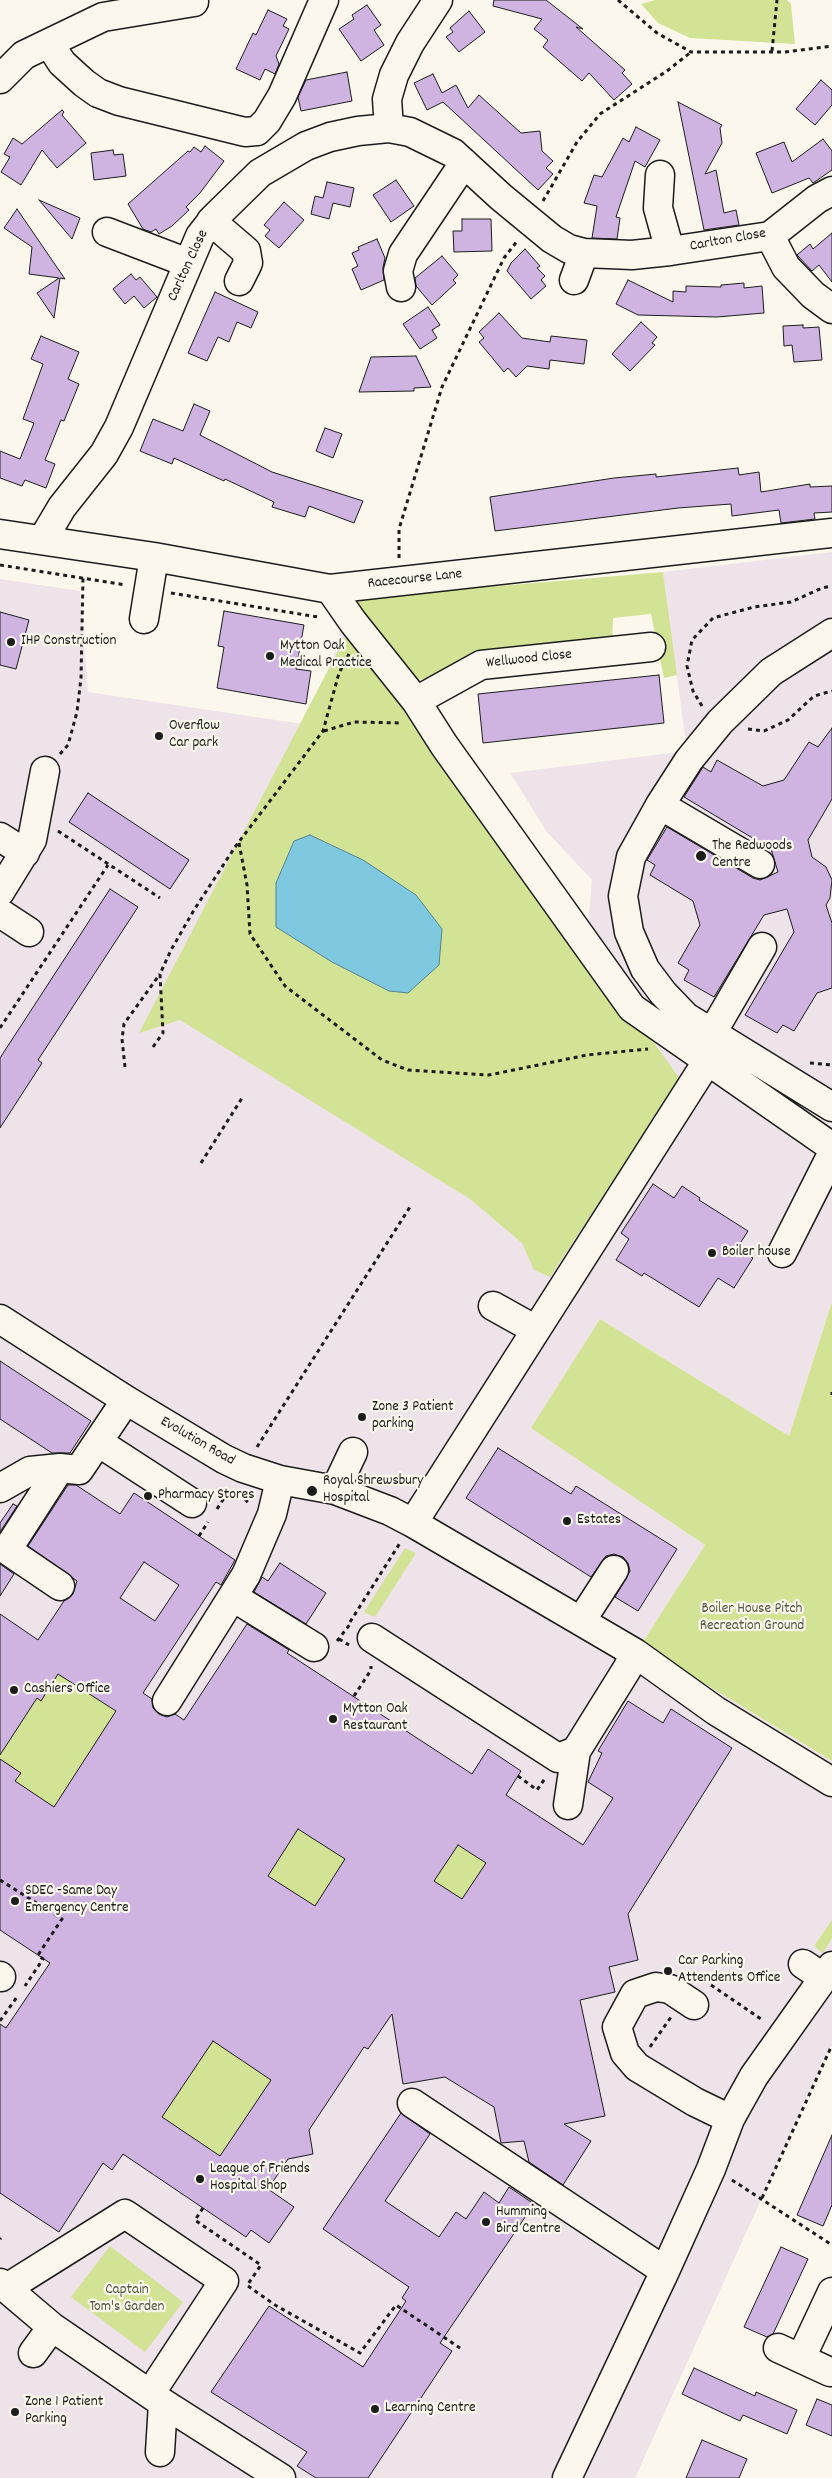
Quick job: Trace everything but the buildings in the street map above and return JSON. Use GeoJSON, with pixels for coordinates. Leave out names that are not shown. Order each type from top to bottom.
{"type":"FeatureCollection","features":[{"type":"Feature","properties":{"kind":"street"},"geometry":{"type":"LineString","coordinates":[[49,43],[62,62],[84,83],[98,93],[119,101],[245,132],[257,131],[267,121],[282,96],[324,0]]}},
{"type":"Feature","properties":{"kind":"street"},"geometry":{"type":"LineString","coordinates":[[389,128],[387,99],[394,75],[410,43],[438,0]]}},
{"type":"Feature","properties":{"kind":"street"},"geometry":{"type":"LineString","coordinates":[[0,79],[24,55],[103,17],[194,2]]}},
{"type":"Feature","properties":{"kind":"street","name":"Carlton Close"},"geometry":{"type":"LineString","coordinates":[[43,539],[62,507],[104,454],[119,427],[200,236],[211,221],[260,173],[306,146],[349,133],[389,128],[410,132],[434,142],[464,163],[552,239],[569,249],[584,253],[632,254],[670,251],[770,236],[817,199],[832,191]]}},
{"type":"Feature","properties":{"kind":"street"},"geometry":{"type":"LineString","coordinates":[[401,288],[398,271],[403,254],[464,163]]}},
{"type":"Feature","properties":{"kind":"street","name":"Carlton Close"},"geometry":{"type":"LineString","coordinates":[[660,175],[658,208],[670,251]]}},
{"type":"Feature","properties":{"kind":"street"},"geometry":{"type":"LineString","coordinates":[[211,221],[246,251],[248,263],[240,280]]}},
{"type":"Feature","properties":{"kind":"street"},"geometry":{"type":"LineString","coordinates":[[107,232],[188,264]]}},
{"type":"Feature","properties":{"kind":"street"},"geometry":{"type":"LineString","coordinates":[[770,236],[786,267],[813,295],[832,309]]}},
{"type":"Feature","properties":{"kind":"street"},"geometry":{"type":"LineString","coordinates":[[574,280],[584,253]]}},
{"type":"Feature","properties":{"kind":"street","name":"Racecourse Lane"},"geometry":{"type":"LineString","coordinates":[[0,534],[154,557],[330,589],[832,533]]}},
{"type":"Feature","properties":{"kind":"street"},"geometry":{"type":"LineString","coordinates":[[144,619],[154,557]]}},
{"type":"Feature","properties":{"kind":"street"},"geometry":{"type":"LineString","coordinates":[[330,589],[423,711],[444,745],[632,1008],[832,1147]]}},
{"type":"Feature","properties":{"kind":"street"},"geometry":{"type":"LineString","coordinates":[[832,633],[771,672],[742,700],[689,760],[660,805],[631,857],[624,896],[629,932],[645,969],[663,993],[686,1017],[832,1107]]}},
{"type":"Feature","properties":{"kind":"street","name":"Wellwood Close"},"geometry":{"type":"LineString","coordinates":[[423,711],[481,665],[651,648]]}},
{"type":"Feature","properties":{"kind":"street"},"geometry":{"type":"LineString","coordinates":[[0,892],[32,840],[44,771]]}},
{"type":"Feature","properties":{"kind":"street"},"geometry":{"type":"LineString","coordinates":[[660,805],[760,864]]}},
{"type":"Feature","properties":{"kind":"street"},"geometry":{"type":"LineString","coordinates":[[0,836],[25,854]]}},
{"type":"Feature","properties":{"kind":"street"},"geometry":{"type":"LineString","coordinates":[[0,913],[29,932]]}},
{"type":"Feature","properties":{"kind":"street"},"geometry":{"type":"LineString","coordinates":[[416,1525],[536,1330],[708,1061],[717,1036],[762,947]]}},
{"type":"Feature","properties":{"kind":"street"},"geometry":{"type":"LineString","coordinates":[[782,1253],[832,1154]]}},
{"type":"Feature","properties":{"kind":"street"},"geometry":{"type":"LineString","coordinates":[[493,1306],[536,1330]]}},
{"type":"Feature","properties":{"kind":"street","name":"Evolution Road"},"geometry":{"type":"LineString","coordinates":[[0,1319],[126,1400],[224,1459],[243,1468],[280,1480],[335,1490],[390,1510],[635,1653],[793,1769],[832,1782]]}},
{"type":"Feature","properties":{"kind":"street"},"geometry":{"type":"LineString","coordinates":[[0,1488],[30,1471],[60,1468],[79,1470],[126,1400]]}},
{"type":"Feature","properties":{"kind":"street"},"geometry":{"type":"LineString","coordinates":[[98,1442],[192,1503]]}},
{"type":"Feature","properties":{"kind":"street"},"geometry":{"type":"LineString","coordinates":[[335,1490],[353,1452]]}},
{"type":"Feature","properties":{"kind":"street"},"geometry":{"type":"LineString","coordinates":[[60,1468],[7,1550],[60,1586]]}},
{"type":"Feature","properties":{"kind":"street"},"geometry":{"type":"LineString","coordinates":[[167,1701],[246,1575],[272,1514],[280,1480]]}},
{"type":"Feature","properties":{"kind":"street"},"geometry":{"type":"LineString","coordinates":[[581,1621],[614,1570]]}},
{"type":"Feature","properties":{"kind":"street"},"geometry":{"type":"LineString","coordinates":[[233,1597],[329,1644]]}},
{"type":"Feature","properties":{"kind":"street"},"geometry":{"type":"LineString","coordinates":[[366,1649],[558,1758],[576,1750]]}},
{"type":"Feature","properties":{"kind":"street"},"geometry":{"type":"LineString","coordinates":[[568,1805],[576,1750],[635,1653]]}},
{"type":"Feature","properties":{"kind":"street"},"geometry":{"type":"LineString","coordinates":[[566,2478],[665,2271],[711,2169],[760,2047],[819,1969]]}},
{"type":"Feature","properties":{"kind":"street"},"geometry":{"type":"LineString","coordinates":[[683,2010],[670,1989],[656,1987],[635,1994],[617,2027],[625,2053],[637,2067],[694,2102],[730,2119]]}},
{"type":"Feature","properties":{"kind":"street"},"geometry":{"type":"LineString","coordinates":[[412,2103],[665,2271]]}},
{"type":"Feature","properties":{"kind":"street"},"geometry":{"type":"LineString","coordinates":[[160,2452],[156,2399],[224,2281],[125,2214],[4,2286],[52,2327],[156,2399],[281,2478]]}},
{"type":"Feature","properties":{"kind":"street"},"geometry":{"type":"LineString","coordinates":[[830,2372],[789,2353],[832,2292]]}},
{"type":"Feature","properties":{"kind":"street"},"geometry":{"type":"LineString","coordinates":[[33,2353],[52,2327]]}},
{"type":"Feature","properties":{"kind":"path"},"geometry":{"type":"LineString","coordinates":[[618,0],[657,33],[691,52],[785,52],[832,46]]}},
{"type":"Feature","properties":{"kind":"path"},"geometry":{"type":"LineString","coordinates":[[772,51],[777,0]]}},
{"type":"Feature","properties":{"kind":"path"},"geometry":{"type":"LineString","coordinates":[[398,582],[399,529],[442,386],[504,258],[531,222],[577,142],[600,114],[667,71],[691,52]]}},
{"type":"Feature","properties":{"kind":"path"},"geometry":{"type":"LineString","coordinates":[[0,565],[149,589],[359,629],[339,673],[323,731],[239,843],[194,910],[160,974],[124,1024],[122,1039],[125,1067]]}},
{"type":"Feature","properties":{"kind":"path"},"geometry":{"type":"LineString","coordinates":[[44,771],[68,745],[77,712],[83,578]]}},
{"type":"Feature","properties":{"kind":"path"},"geometry":{"type":"LineString","coordinates":[[323,731],[354,722],[397,724],[423,711]]}},
{"type":"Feature","properties":{"kind":"path"},"geometry":{"type":"LineString","coordinates":[[37,817],[108,866],[160,898]]}},
{"type":"Feature","properties":{"kind":"path"},"geometry":{"type":"LineString","coordinates":[[239,843],[247,885],[250,934],[285,986],[382,1060],[408,1070],[489,1075],[587,1055],[643,1050],[675,1038]]}},
{"type":"Feature","properties":{"kind":"path"},"geometry":{"type":"LineString","coordinates":[[0,1028],[108,866]]}},
{"type":"Feature","properties":{"kind":"path"},"geometry":{"type":"LineString","coordinates":[[153,1048],[163,1033],[160,974]]}},
{"type":"Feature","properties":{"kind":"path"},"geometry":{"type":"LineString","coordinates":[[201,1163],[242,1098]]}},
{"type":"Feature","properties":{"kind":"path"},"geometry":{"type":"LineString","coordinates":[[256,1448],[410,1207]]}},
{"type":"Feature","properties":{"kind":"path"},"geometry":{"type":"LineString","coordinates":[[329,1644],[350,1622],[407,1534],[416,1525]]}},
{"type":"Feature","properties":{"kind":"path"},"geometry":{"type":"LineString","coordinates":[[350,1622],[366,1649],[371,1670],[354,1696]]}},
{"type":"Feature","properties":{"kind":"path"},"geometry":{"type":"LineString","coordinates":[[329,1644],[366,1649]]}},
{"type":"Feature","properties":{"kind":"path"},"geometry":{"type":"LineString","coordinates":[[518,1776],[537,1790]]}},
{"type":"Feature","properties":{"kind":"path"},"geometry":{"type":"LineString","coordinates":[[0,2021],[43,1959],[38,1955],[62,1917],[1,1879]]}},
{"type":"Feature","properties":{"kind":"path"},"geometry":{"type":"LineString","coordinates":[[650,2048],[683,2010]]}},
{"type":"Feature","properties":{"kind":"path"},"geometry":{"type":"LineString","coordinates":[[762,2198],[832,2045]]}},
{"type":"Feature","properties":{"kind":"path"},"geometry":{"type":"LineString","coordinates":[[729,2178],[832,2245]]}},
{"type":"Feature","properties":{"kind":"path"},"geometry":{"type":"LineString","coordinates":[[203,2208],[196,2220],[261,2265],[242,2294]]}},
{"type":"Feature","properties":{"kind":"path"},"geometry":{"type":"LineString","coordinates":[[247,2286],[276,2305],[360,2353],[396,2305],[460,2348]]}},
{"type":"Feature","properties":{"kind":"shaded area","name":"Royal Shrewsbury Hospital"},"geometry":{"type":"Polygon","coordinates":[[[832,552],[832,1124],[715,1049],[718,1057],[832,1126],[832,1302],[789,1436],[600,1319],[532,1428],[705,1545],[641,1645],[832,1761],[832,2043],[635,2478],[0,2478],[0,579],[80,591],[88,692],[316,726],[340,630],[426,749],[454,735],[588,926],[592,880],[547,832],[510,773],[687,751],[663,572],[832,552]]]}},
{"type":"Feature","properties":{"kind":"green space"},"geometry":{"type":"Polygon","coordinates":[[[655,0],[787,0],[791,4],[795,44],[690,38],[658,23],[641,4],[655,0]]]}},
{"type":"Feature","properties":{"kind":"green space"},"geometry":{"type":"Polygon","coordinates":[[[663,572],[677,675],[664,678],[651,614],[613,618],[612,642],[428,679],[410,680],[354,610],[360,598],[663,572]]]}},
{"type":"Feature","properties":{"kind":"green space"},"geometry":{"type":"Polygon","coordinates":[[[353,622],[680,1079],[550,1277],[534,1270],[522,1243],[470,1199],[180,1020],[139,1033],[353,622]]]}},
{"type":"Feature","properties":{"kind":"green space","name":"Boiler House Pitch Recreation Ground"},"geometry":{"type":"Polygon","coordinates":[[[832,1302],[832,1761],[641,1645],[705,1545],[531,1428],[600,1319],[789,1436],[832,1302]]]}},
{"type":"Feature","properties":{"kind":"green space"},"geometry":{"type":"Polygon","coordinates":[[[405,1548],[416,1553],[375,1617],[364,1612],[405,1548]]]}},
{"type":"Feature","properties":{"kind":"green space"},"geometry":{"type":"Polygon","coordinates":[[[50,1668],[116,1711],[54,1807],[15,1781],[21,1773],[0,1759],[0,1755],[37,1698],[50,1668]]]}},
{"type":"Feature","properties":{"kind":"green space"},"geometry":{"type":"Polygon","coordinates":[[[298,1829],[345,1859],[315,1906],[268,1876],[298,1829]]]}},
{"type":"Feature","properties":{"kind":"green space"},"geometry":{"type":"Polygon","coordinates":[[[458,1845],[486,1863],[462,1899],[434,1881],[458,1845]]]}},
{"type":"Feature","properties":{"kind":"green space"},"geometry":{"type":"Polygon","coordinates":[[[832,1920],[832,1938],[823,1953],[814,1946],[832,1920]]]}},
{"type":"Feature","properties":{"kind":"green space"},"geometry":{"type":"Polygon","coordinates":[[[213,2041],[271,2080],[220,2156],[162,2117],[213,2041]]]}},
{"type":"Feature","properties":{"kind":"green space","name":"Captain Tom's Garden"},"geometry":{"type":"Polygon","coordinates":[[[110,2246],[183,2302],[145,2352],[71,2297],[110,2246]]]}},
{"type":"Feature","properties":{"kind":"water"},"geometry":{"type":"Polygon","coordinates":[[[310,835],[363,860],[416,895],[442,929],[439,965],[408,993],[389,991],[332,962],[276,927],[276,883],[294,841],[310,835]]]}},
{"type":"Feature","properties":{"kind":"place","name":"IHP Construction"},"geometry":{"type":"Point","coordinates":[11,642]}},
{"type":"Feature","properties":{"kind":"place","name":"Mytton Oak Medical Practice"},"geometry":{"type":"Point","coordinates":[270,656]}},
{"type":"Feature","properties":{"kind":"place","name":"Overflow Car park"},"geometry":{"type":"Point","coordinates":[159,736]}},
{"type":"Feature","properties":{"kind":"place","name":"The Redwoods Centre"},"geometry":{"type":"Point","coordinates":[701,856]}},
{"type":"Feature","properties":{"kind":"place","name":"Boiler house"},"geometry":{"type":"Point","coordinates":[712,1253]}},
{"type":"Feature","properties":{"kind":"place","name":"Zone 3 Patient parking"},"geometry":{"type":"Point","coordinates":[362,1417]}},
{"type":"Feature","properties":{"kind":"place","name":"Royal Shrewsbury Hospital"},"geometry":{"type":"Point","coordinates":[312,1491]}},
{"type":"Feature","properties":{"kind":"place","name":"Pharmacy Stores"},"geometry":{"type":"Point","coordinates":[148,1496]}},
{"type":"Feature","properties":{"kind":"place","name":"Estates"},"geometry":{"type":"Point","coordinates":[567,1521]}},
{"type":"Feature","properties":{"kind":"place","name":"Cashiers Office"},"geometry":{"type":"Point","coordinates":[14,1690]}},
{"type":"Feature","properties":{"kind":"place","name":"Mytton Oak Restaurant"},"geometry":{"type":"Point","coordinates":[333,1719]}},
{"type":"Feature","properties":{"kind":"place","name":"SDEC -Same Day Emergency Centre"},"geometry":{"type":"Point","coordinates":[15,1901]}},
{"type":"Feature","properties":{"kind":"place","name":"Car Parking Attendents Office"},"geometry":{"type":"Point","coordinates":[668,1971]}},
{"type":"Feature","properties":{"kind":"place","name":"League of Friends Hospital Shop"},"geometry":{"type":"Point","coordinates":[200,2179]}},
{"type":"Feature","properties":{"kind":"place","name":"Humming Bird Centre"},"geometry":{"type":"Point","coordinates":[486,2222]}},
{"type":"Feature","properties":{"kind":"place","name":"Learning Centre"},"geometry":{"type":"Point","coordinates":[375,2409]}},
{"type":"Feature","properties":{"kind":"place","name":"Zone 1 Patient Parking"},"geometry":{"type":"Point","coordinates":[15,2412]}}]}
